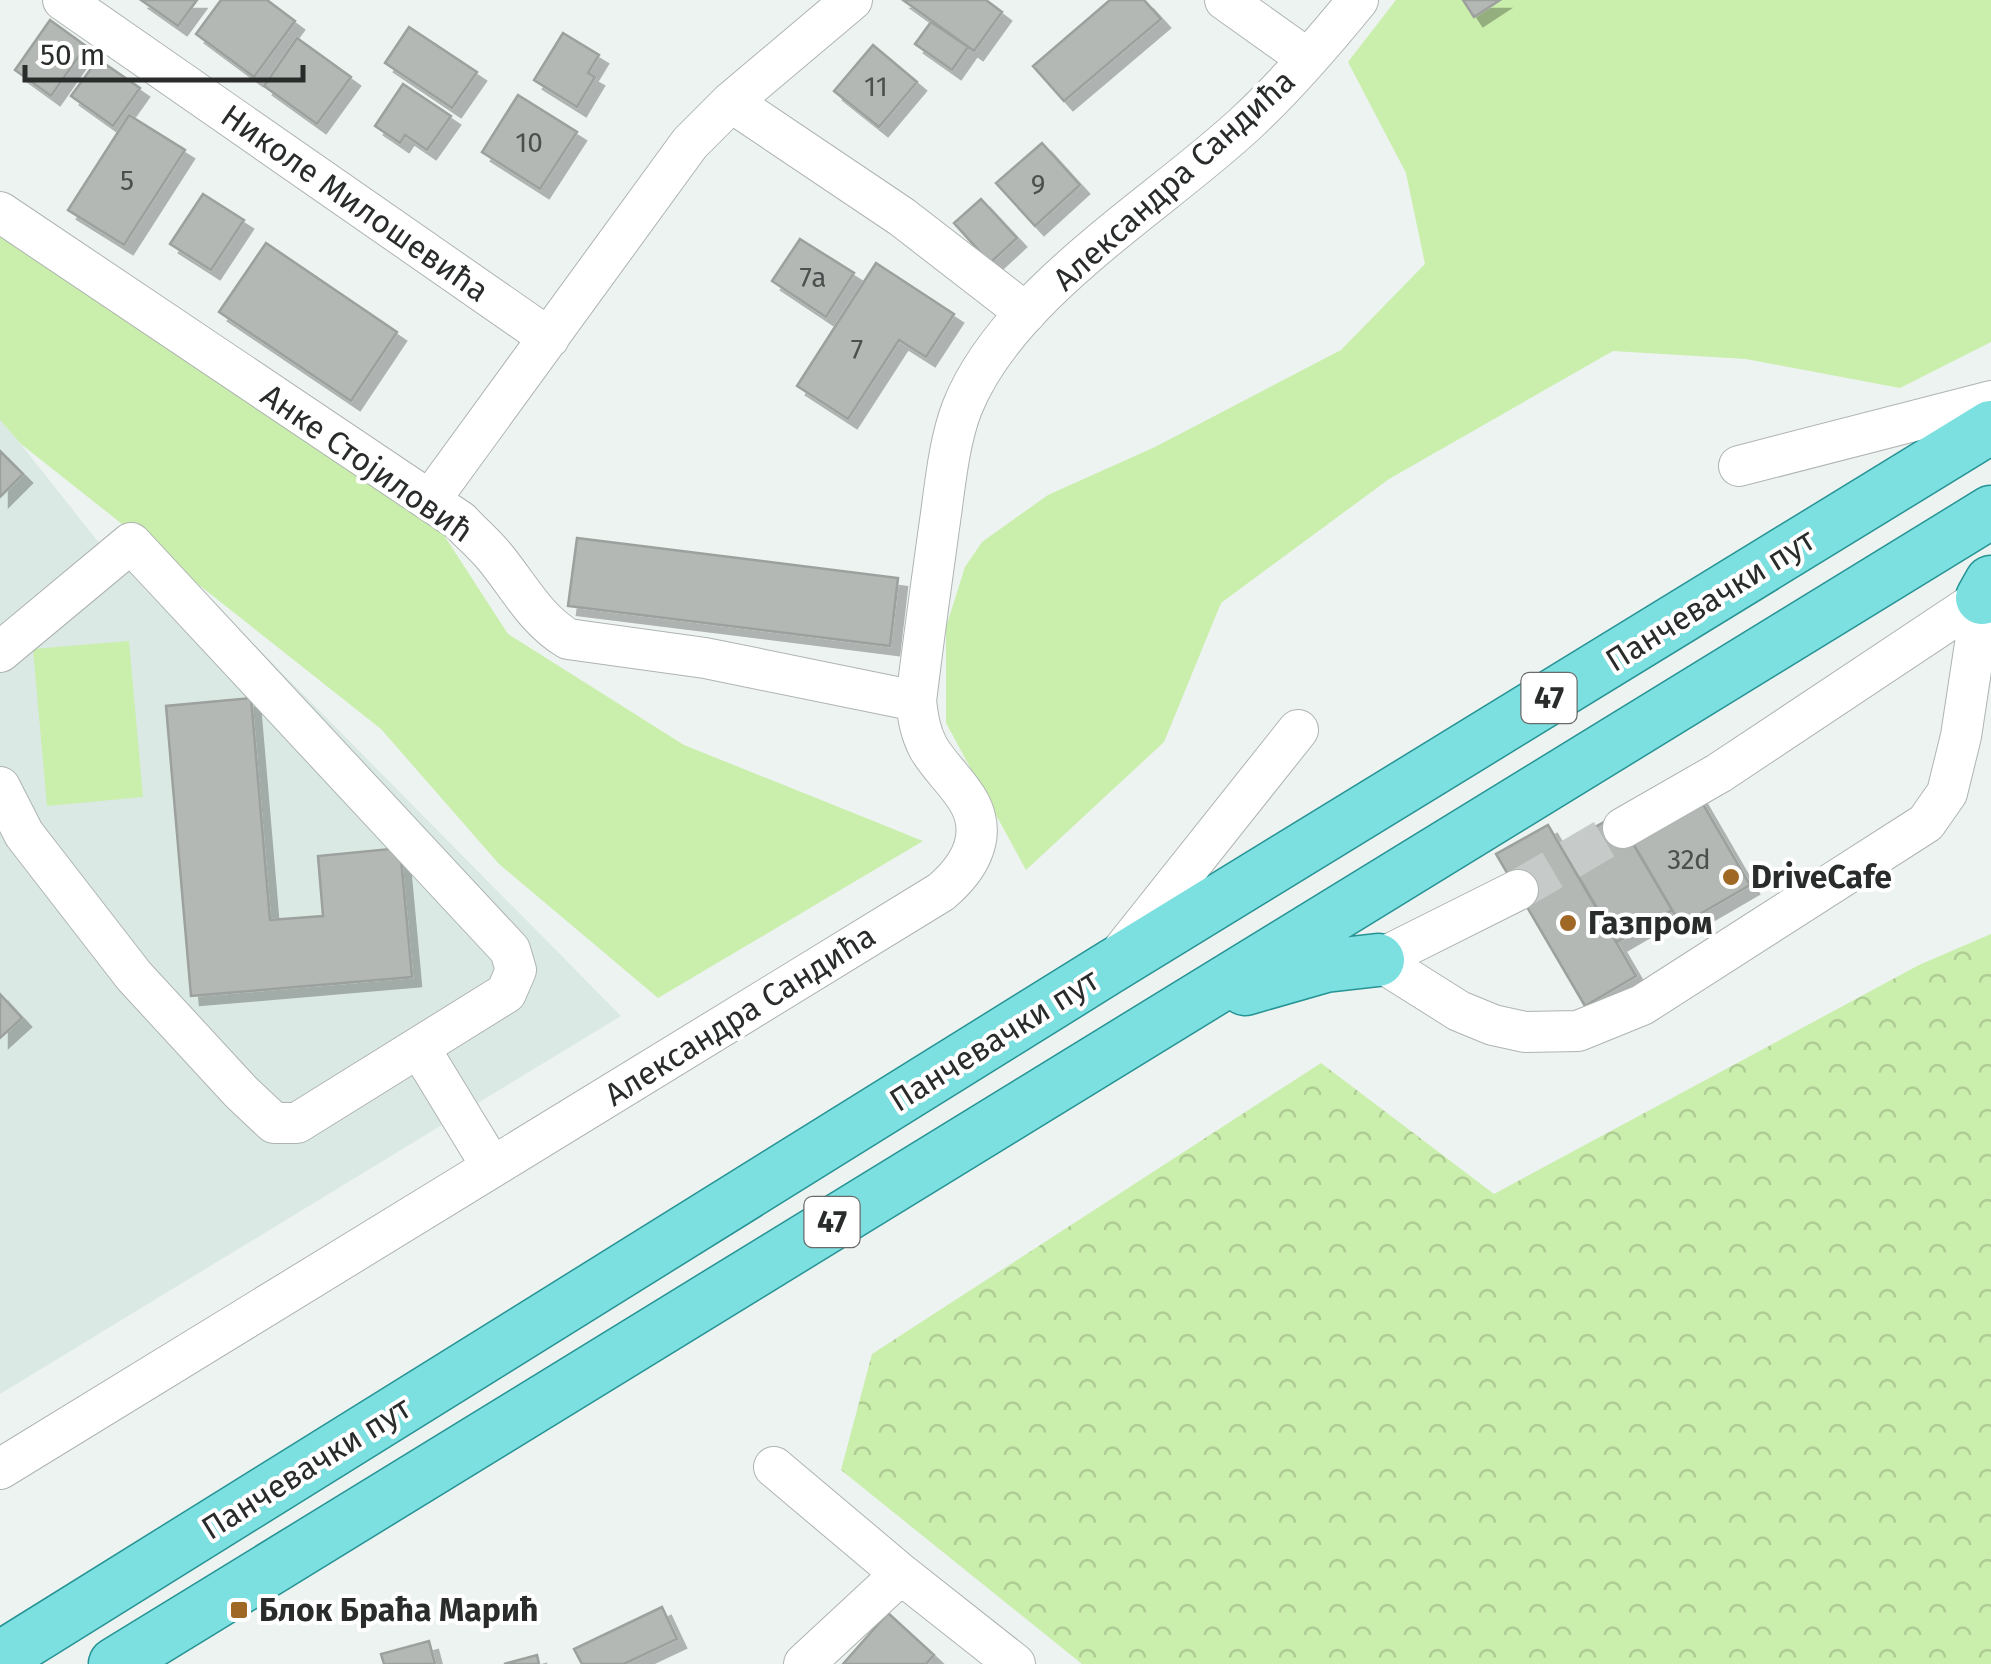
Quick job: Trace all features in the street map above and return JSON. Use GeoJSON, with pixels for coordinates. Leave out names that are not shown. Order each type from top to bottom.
{"type":"FeatureCollection","features":[{"type":"Feature","properties":{"kind":"main road","name":"Панчевачки пут"},"geometry":{"type":"LineString","coordinates":[[0,1658],[1108,969],[1991,427]]}},
{"type":"Feature","properties":{"kind":"main road","name":"Панчевачки пут"},"geometry":{"type":"LineString","coordinates":[[115,1664],[1991,512]]}},
{"type":"Feature","properties":{"kind":"main road"},"geometry":{"type":"LineString","coordinates":[[1142,1032],[1259,983],[1325,966],[1378,960]]}},
{"type":"Feature","properties":{"kind":"street","name":"Николе Милошевића"},"geometry":{"type":"LineString","coordinates":[[63,0],[549,338]]}},
{"type":"Feature","properties":{"kind":"street"},"geometry":{"type":"LineString","coordinates":[[430,500],[673,166],[730,102],[852,0]]}},
{"type":"Feature","properties":{"kind":"street"},"geometry":{"type":"LineString","coordinates":[[1225,0],[1308,59]]}},
{"type":"Feature","properties":{"kind":"street","name":"Александра Сандића"},"geometry":{"type":"LineString","coordinates":[[0,1469],[940,892],[961,875],[973,853],[977,830],[970,805],[929,748],[916,702],[948,467],[962,408],[992,357],[1026,313],[1130,217],[1244,125],[1358,0]]}},
{"type":"Feature","properties":{"kind":"street","name":"Александра Сандића"},"geometry":{"type":"LineString","coordinates":[[730,102],[902,217],[1026,313]]}},
{"type":"Feature","properties":{"kind":"street","name":"Анке Стојиловић"},"geometry":{"type":"LineString","coordinates":[[0,212],[460,522],[494,555],[532,609],[568,639],[705,658],[916,702]]}},
{"type":"Feature","properties":{"kind":"street"},"geometry":{"type":"LineString","coordinates":[[1739,466],[1991,401]]}},
{"type":"Feature","properties":{"kind":"street"},"geometry":{"type":"LineString","coordinates":[[0,652],[131,543],[510,950],[516,970],[506,993],[420,1048],[297,1123],[274,1123],[134,976],[24,834],[0,787]]}},
{"type":"Feature","properties":{"kind":"street"},"geometry":{"type":"LineString","coordinates":[[1623,828],[1719,773],[1986,590]]}},
{"type":"Feature","properties":{"kind":"street"},"geometry":{"type":"LineString","coordinates":[[1378,960],[1459,1011],[1493,1025],[1525,1032],[1578,1030],[1642,1005],[1926,823],[1947,793],[1986,590]]}},
{"type":"Feature","properties":{"kind":"street"},"geometry":{"type":"LineString","coordinates":[[1108,969],[1298,730]]}},
{"type":"Feature","properties":{"kind":"street"},"geometry":{"type":"LineString","coordinates":[[1378,960],[1518,890]]}},
{"type":"Feature","properties":{"kind":"street"},"geometry":{"type":"LineString","coordinates":[[420,1048],[492,1167]]}},
{"type":"Feature","properties":{"kind":"street"},"geometry":{"type":"LineString","coordinates":[[774,1467],[1015,1664]]}},
{"type":"Feature","properties":{"kind":"street"},"geometry":{"type":"LineString","coordinates":[[804,1664],[901,1574]]}},
{"type":"Feature","properties":{"kind":"shaded area"},"geometry":{"type":"Polygon","coordinates":[[[0,418],[100,544],[129,518],[621,1016],[0,1394],[0,418]]]}},
{"type":"Feature","properties":{"kind":"green space"},"geometry":{"type":"Polygon","coordinates":[[[1396,0],[1991,0],[1991,342],[1900,388],[1746,359],[1613,351],[1389,479],[1221,603],[1164,742],[1026,870],[946,723],[946,627],[965,567],[982,542],[1048,495],[1155,447],[1341,350],[1425,264],[1406,173],[1348,62],[1396,0]]]}},
{"type":"Feature","properties":{"kind":"green space"},"geometry":{"type":"Polygon","coordinates":[[[0,224],[429,512],[508,634],[684,745],[923,841],[658,998],[499,864],[381,729],[21,444],[0,420],[0,224]]]}},
{"type":"Feature","properties":{"kind":"green space"},"geometry":{"type":"Polygon","coordinates":[[[129,641],[143,797],[47,806],[33,649],[129,641]]]}},
{"type":"Feature","properties":{"kind":"green space"},"geometry":{"type":"Polygon","coordinates":[[[1991,934],[1991,1664],[1082,1664],[841,1470],[872,1354],[1321,1063],[1494,1194],[1919,965],[1991,934]]]}},
{"type":"Feature","properties":{"kind":"building"},"geometry":{"type":"Polygon","coordinates":[[[141,0],[197,0],[178,26],[141,0]]]}},
{"type":"Feature","properties":{"kind":"building"},"geometry":{"type":"Polygon","coordinates":[[[221,0],[267,0],[295,21],[254,77],[196,34],[221,0]]]}},
{"type":"Feature","properties":{"kind":"building"},"geometry":{"type":"Polygon","coordinates":[[[903,0],[986,0],[1002,12],[974,51],[903,0]]]}},
{"type":"Feature","properties":{"kind":"building"},"geometry":{"type":"Polygon","coordinates":[[[1110,0],[1144,0],[1161,19],[1064,101],[1033,66],[1110,0]]]}},
{"type":"Feature","properties":{"kind":"building"},"geometry":{"type":"Polygon","coordinates":[[[1463,0],[1500,0],[1474,17],[1463,0]]]}},
{"type":"Feature","properties":{"kind":"building"},"geometry":{"type":"Polygon","coordinates":[[[50,20],[86,46],[51,96],[15,70],[50,20]]]}},
{"type":"Feature","properties":{"kind":"building"},"geometry":{"type":"Polygon","coordinates":[[[931,22],[968,47],[952,70],[915,44],[931,22]]]}},
{"type":"Feature","properties":{"kind":"building"},"geometry":{"type":"Polygon","coordinates":[[[409,27],[477,72],[452,108],[385,63],[409,27]]]}},
{"type":"Feature","properties":{"kind":"building"},"geometry":{"type":"Polygon","coordinates":[[[563,33],[599,55],[588,73],[595,77],[577,107],[534,80],[563,33]]]}},
{"type":"Feature","properties":{"kind":"building"},"geometry":{"type":"Polygon","coordinates":[[[297,38],[351,77],[317,124],[264,86],[297,38]]]}},
{"type":"Feature","properties":{"kind":"building"},"geometry":{"type":"Polygon","coordinates":[[[873,45],[917,82],[879,127],[834,91],[873,45]]]}},
{"type":"Feature","properties":{"kind":"building"},"geometry":{"type":"Polygon","coordinates":[[[98,59],[140,88],[113,126],[71,96],[98,59]]]}},
{"type":"Feature","properties":{"kind":"building"},"geometry":{"type":"Polygon","coordinates":[[[403,84],[451,116],[427,150],[405,135],[400,143],[375,126],[403,84]]]}},
{"type":"Feature","properties":{"kind":"building"},"geometry":{"type":"Polygon","coordinates":[[[518,95],[577,132],[540,189],[482,152],[518,95]]]}},
{"type":"Feature","properties":{"kind":"building"},"geometry":{"type":"Polygon","coordinates":[[[129,115],[185,150],[124,245],[68,210],[129,115]]]}},
{"type":"Feature","properties":{"kind":"building"},"geometry":{"type":"Polygon","coordinates":[[[1042,143],[1080,185],[1035,226],[996,183],[1042,143]]]}},
{"type":"Feature","properties":{"kind":"building"},"geometry":{"type":"Polygon","coordinates":[[[203,194],[244,220],[211,270],[170,244],[203,194]]]}},
{"type":"Feature","properties":{"kind":"building"},"geometry":{"type":"Polygon","coordinates":[[[981,199],[1017,238],[990,263],[954,223],[981,199]]]}},
{"type":"Feature","properties":{"kind":"building"},"geometry":{"type":"Polygon","coordinates":[[[800,239],[854,273],[826,317],[772,281],[800,239]]]}},
{"type":"Feature","properties":{"kind":"building"},"geometry":{"type":"Polygon","coordinates":[[[266,243],[397,332],[351,401],[219,312],[266,243]]]}},
{"type":"Feature","properties":{"kind":"building"},"geometry":{"type":"Polygon","coordinates":[[[876,263],[954,314],[926,357],[899,340],[848,419],[797,386],[876,263]]]}},
{"type":"Feature","properties":{"kind":"building"},"geometry":{"type":"Polygon","coordinates":[[[0,451],[23,474],[0,497],[0,451]]]}},
{"type":"Feature","properties":{"kind":"building"},"geometry":{"type":"Polygon","coordinates":[[[577,538],[898,578],[890,646],[568,606],[577,538]]]}},
{"type":"Feature","properties":{"kind":"building"},"geometry":{"type":"Polygon","coordinates":[[[251,698],[270,920],[323,916],[318,856],[400,848],[412,977],[191,996],[166,706],[251,698]]]}},
{"type":"Feature","properties":{"kind":"building"},"geometry":{"type":"Polygon","coordinates":[[[1696,792],[1750,885],[1681,925],[1627,833],[1696,792]]]}},
{"type":"Feature","properties":{"kind":"building"},"geometry":{"type":"Polygon","coordinates":[[[1616,815],[1672,910],[1617,942],[1561,847],[1616,815]]]}},
{"type":"Feature","properties":{"kind":"building"},"geometry":{"type":"Polygon","coordinates":[[[1548,825],[1636,976],[1585,1006],[1496,854],[1548,825]]]}},
{"type":"Feature","properties":{"kind":"building"},"geometry":{"type":"Polygon","coordinates":[[[0,994],[22,1018],[0,1038],[0,994]]]}},
{"type":"Feature","properties":{"kind":"building"},"geometry":{"type":"Polygon","coordinates":[[[662,1607],[677,1639],[624,1664],[582,1664],[574,1649],[662,1607]]]}},
{"type":"Feature","properties":{"kind":"building"},"geometry":{"type":"Polygon","coordinates":[[[888,1613],[934,1655],[926,1664],[843,1664],[888,1613]]]}},
{"type":"Feature","properties":{"kind":"building"},"geometry":{"type":"Polygon","coordinates":[[[429,1641],[435,1664],[384,1664],[381,1654],[429,1641]]]}},
{"type":"Feature","properties":{"kind":"building"},"geometry":{"type":"Polygon","coordinates":[[[537,1655],[539,1664],[504,1664],[537,1655]]]}},
{"type":"Feature","properties":{"kind":"tunnel"},"geometry":{"type":"LineString","coordinates":[[1518,890],[1623,828]]}},
{"type":"Feature","properties":{"kind":"place","name":"DriveCafe"},"geometry":{"type":"Point","coordinates":[1731,877]}},
{"type":"Feature","properties":{"kind":"place","name":"Газпром"},"geometry":{"type":"Point","coordinates":[1568,923]}},
{"type":"Feature","properties":{"kind":"place","name":"Блок Браћа Марић"},"geometry":{"type":"Point","coordinates":[239,1610]}}]}
